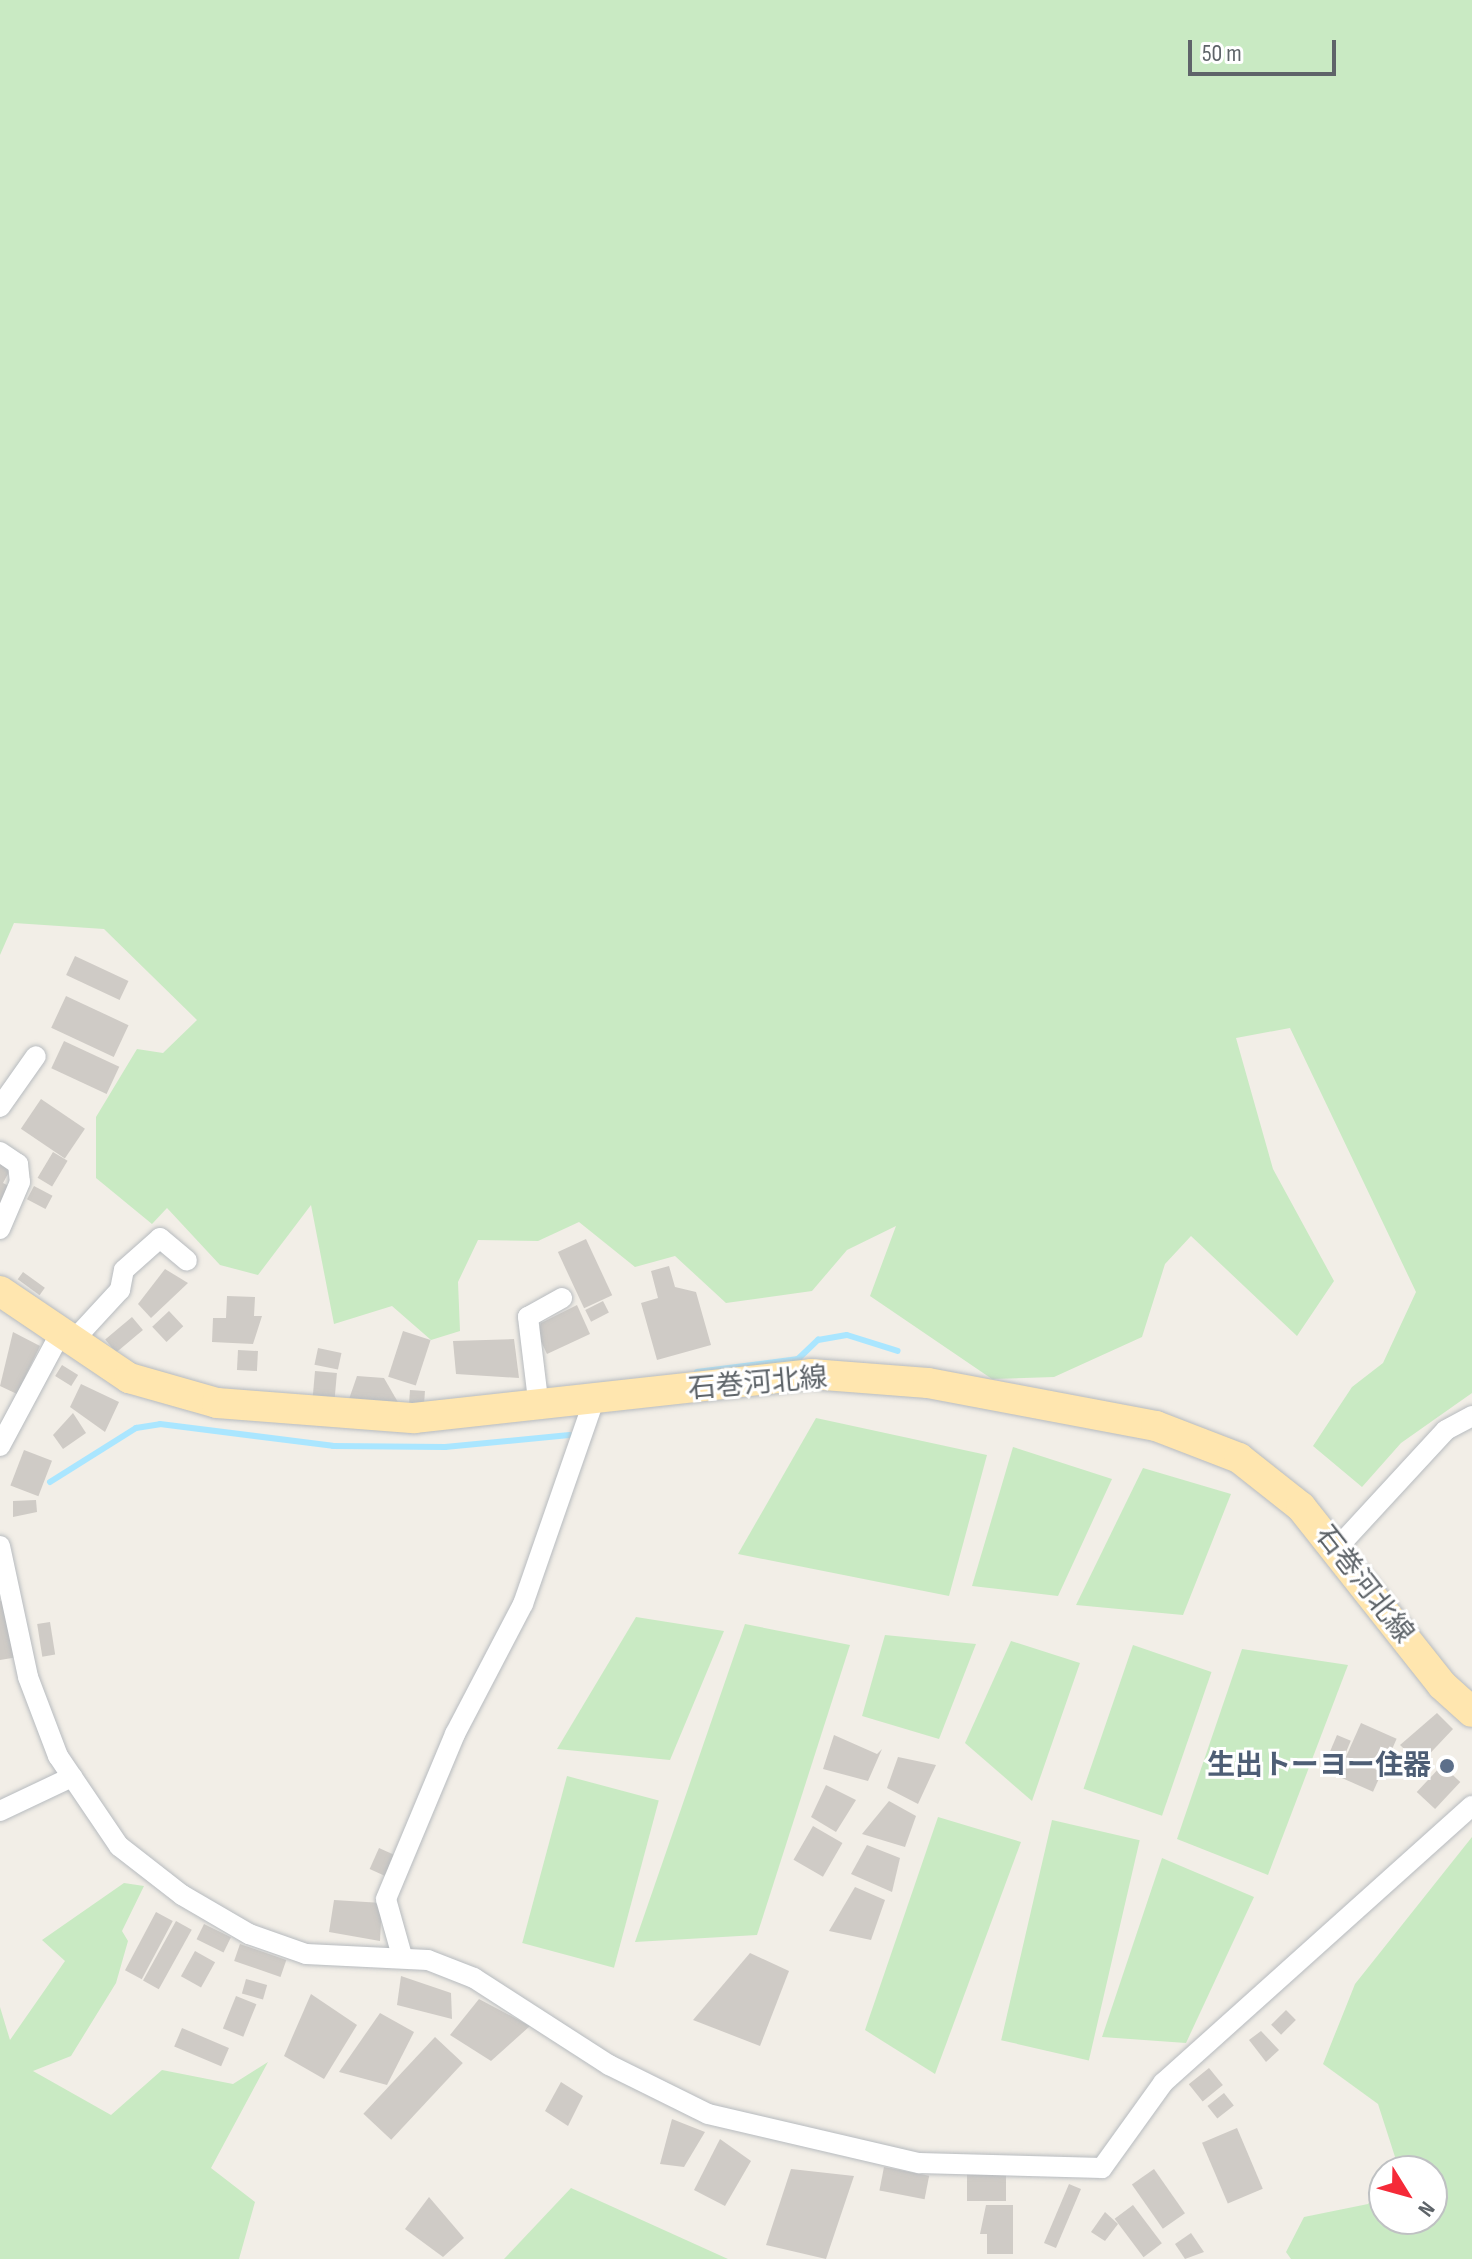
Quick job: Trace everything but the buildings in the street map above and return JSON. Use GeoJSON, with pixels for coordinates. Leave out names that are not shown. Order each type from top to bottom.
{"type":"FeatureCollection","features":[{"type":"Feature","properties":{"kind":"main road","name":"石巻河北線"},"geometry":{"type":"LineString","coordinates":[[0,1291],[129,1378],[217,1403],[414,1418],[593,1403],[811,1374],[928,1383],[1083,1409],[1200,1439],[1239,1458],[1338,1547],[1442,1685],[1472,1712]]}},
{"type":"Feature","properties":{"kind":"street"},"geometry":{"type":"LineString","coordinates":[[0,1107],[36,1056]]}},
{"type":"Feature","properties":{"kind":"street"},"geometry":{"type":"LineString","coordinates":[[0,1152],[18,1164],[20,1182],[0,1229]]}},
{"type":"Feature","properties":{"kind":"street"},"geometry":{"type":"LineString","coordinates":[[0,1446],[66,1338],[120,1290],[124,1270],[160,1238],[187,1261]]}},
{"type":"Feature","properties":{"kind":"street"},"geometry":{"type":"LineString","coordinates":[[539,1408],[528,1317],[562,1298]]}},
{"type":"Feature","properties":{"kind":"street"},"geometry":{"type":"LineString","coordinates":[[402,1956],[386,1899],[455,1734],[523,1604],[593,1403]]}},
{"type":"Feature","properties":{"kind":"street"},"geometry":{"type":"LineString","coordinates":[[1338,1547],[1438,1438],[1472,1416]]}},
{"type":"Feature","properties":{"kind":"street"},"geometry":{"type":"LineString","coordinates":[[0,1546],[5,1591],[28,1677],[72,1777],[119,1846],[249,1934],[306,1954],[402,1956],[474,1978],[609,2065],[708,2114],[919,2163],[1102,2168],[1163,2083],[1472,1806]]}},
{"type":"Feature","properties":{"kind":"street"},"geometry":{"type":"LineString","coordinates":[[0,1811],[72,1777]]}},
{"type":"Feature","properties":{"kind":"green space"},"geometry":{"type":"Polygon","coordinates":[[[0,0],[1472,0],[1472,1393],[1401,1443],[1362,1487],[1313,1446],[1352,1387],[1383,1363],[1416,1292],[1290,1028],[1236,1038],[1273,1169],[1334,1281],[1297,1336],[1191,1236],[1165,1264],[1142,1337],[1054,1377],[992,1379],[870,1296],[896,1226],[847,1250],[812,1291],[726,1303],[675,1256],[635,1267],[579,1222],[538,1241],[478,1240],[458,1282],[460,1331],[431,1340],[392,1306],[334,1324],[311,1205],[258,1275],[220,1265],[167,1208],[152,1224],[96,1178],[96,1117],[137,1049],[163,1053],[197,1020],[104,929],[14,923],[0,955],[0,0]]]}},
{"type":"Feature","properties":{"kind":"green space"},"geometry":{"type":"Polygon","coordinates":[[[816,1418],[987,1455],[949,1596],[738,1554],[816,1418]]]}},
{"type":"Feature","properties":{"kind":"green space"},"geometry":{"type":"Polygon","coordinates":[[[1013,1447],[1112,1479],[1058,1596],[972,1586],[1013,1447]]]}},
{"type":"Feature","properties":{"kind":"green space"},"geometry":{"type":"Polygon","coordinates":[[[1143,1468],[1231,1494],[1183,1615],[1076,1605],[1143,1468]]]}},
{"type":"Feature","properties":{"kind":"green space"},"geometry":{"type":"Polygon","coordinates":[[[636,1617],[724,1631],[670,1760],[557,1749],[636,1617]]]}},
{"type":"Feature","properties":{"kind":"green space"},"geometry":{"type":"Polygon","coordinates":[[[745,1624],[850,1645],[757,1935],[635,1942],[745,1624]]]}},
{"type":"Feature","properties":{"kind":"green space"},"geometry":{"type":"Polygon","coordinates":[[[885,1635],[976,1644],[939,1739],[862,1716],[885,1635]]]}},
{"type":"Feature","properties":{"kind":"green space"},"geometry":{"type":"Polygon","coordinates":[[[1011,1641],[1080,1663],[1032,1801],[965,1743],[1011,1641]]]}},
{"type":"Feature","properties":{"kind":"green space"},"geometry":{"type":"Polygon","coordinates":[[[1133,1645],[1211,1672],[1162,1816],[1084,1789],[1133,1645]]]}},
{"type":"Feature","properties":{"kind":"green space"},"geometry":{"type":"Polygon","coordinates":[[[1242,1649],[1348,1665],[1268,1875],[1177,1839],[1242,1649]]]}},
{"type":"Feature","properties":{"kind":"green space"},"geometry":{"type":"Polygon","coordinates":[[[567,1776],[659,1801],[614,1968],[522,1943],[567,1776]]]}},
{"type":"Feature","properties":{"kind":"green space"},"geometry":{"type":"Polygon","coordinates":[[[938,1817],[1021,1842],[935,2074],[865,2030],[938,1817]]]}},
{"type":"Feature","properties":{"kind":"green space"},"geometry":{"type":"Polygon","coordinates":[[[1052,1820],[1140,1840],[1089,2060],[1001,2040],[1052,1820]]]}},
{"type":"Feature","properties":{"kind":"green space"},"geometry":{"type":"Polygon","coordinates":[[[1472,1837],[1472,2259],[1291,2259],[1286,2252],[1304,2217],[1368,2204],[1368,2235],[1448,2235],[1448,2155],[1394,2155],[1378,2104],[1323,2064],[1355,1984],[1472,1837]]]}},
{"type":"Feature","properties":{"kind":"green space"},"geometry":{"type":"Polygon","coordinates":[[[1162,1858],[1254,1897],[1186,2043],[1102,2037],[1162,1858]]]}},
{"type":"Feature","properties":{"kind":"green space"},"geometry":{"type":"Polygon","coordinates":[[[124,1883],[144,1886],[122,1931],[128,1941],[116,1983],[71,2056],[33,2071],[111,2115],[162,2070],[233,2084],[268,2062],[211,2168],[255,2202],[239,2259],[0,2259],[0,2007],[10,2040],[65,1961],[42,1940],[124,1883]]]}},
{"type":"Feature","properties":{"kind":"green space"},"geometry":{"type":"Polygon","coordinates":[[[571,2188],[728,2259],[504,2259],[571,2188]]]}},
{"type":"Feature","properties":{"kind":"waterway"},"geometry":{"type":"LineString","coordinates":[[697,1372],[798,1359],[818,1340],[847,1335],[898,1351]]}},
{"type":"Feature","properties":{"kind":"waterway"},"geometry":{"type":"LineString","coordinates":[[50,1482],[136,1428],[160,1424],[333,1446],[445,1447],[569,1435]]}},
{"type":"Feature","properties":{"kind":"place","name":"生出トーヨー住器"},"geometry":{"type":"Point","coordinates":[1447,1766]}}]}
